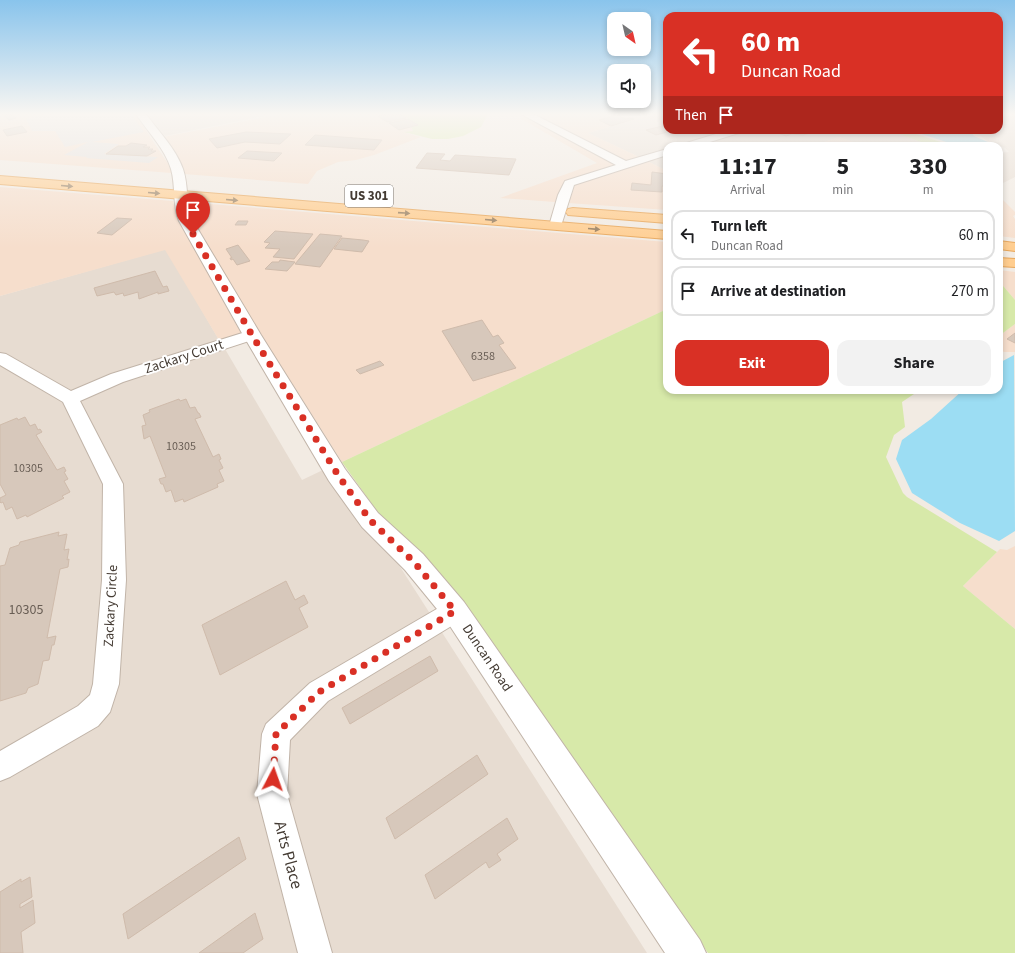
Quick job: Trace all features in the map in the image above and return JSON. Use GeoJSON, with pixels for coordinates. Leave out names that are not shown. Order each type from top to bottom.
{"type":"FeatureCollection","features":[{"type":"Feature","properties":{"kind":"main road","name":"US 301"},"geometry":{"type":"LineString","coordinates":[[0,180],[179,188],[555,226],[663,235]]}},
{"type":"Feature","properties":{"kind":"main road","name":"US 301"},"geometry":{"type":"LineString","coordinates":[[166,180],[179,188]]}},
{"type":"Feature","properties":{"kind":"main road","name":"US 301"},"geometry":{"type":"LineString","coordinates":[[179,188],[194,183]]}},
{"type":"Feature","properties":{"kind":"main road"},"geometry":{"type":"LineString","coordinates":[[544,210],[663,219]]}},
{"type":"Feature","properties":{"kind":"main road"},"geometry":{"type":"LineString","coordinates":[[1003,245],[1015,246]]}},
{"type":"Feature","properties":{"kind":"main road"},"geometry":{"type":"LineString","coordinates":[[1003,254],[1015,255]]}},
{"type":"Feature","properties":{"kind":"main road"},"geometry":{"type":"LineString","coordinates":[[1003,262],[1015,263]]}},
{"type":"Feature","properties":{"kind":"street","name":"Duncan Road"},"geometry":{"type":"LineString","coordinates":[[171,158],[175,164],[181,209],[186,221],[252,335],[338,475],[370,520],[432,582],[455,611],[687,953]]}},
{"type":"Feature","properties":{"kind":"street"},"geometry":{"type":"LineString","coordinates":[[612,158],[625,165]]}},
{"type":"Feature","properties":{"kind":"street"},"geometry":{"type":"LineString","coordinates":[[555,226],[569,183],[646,158]]}},
{"type":"Feature","properties":{"kind":"street","name":"Zackary Court"},"geometry":{"type":"LineString","coordinates":[[70,398],[117,378],[252,335]]}},
{"type":"Feature","properties":{"kind":"street"},"geometry":{"type":"LineString","coordinates":[[0,358],[70,398]]}},
{"type":"Feature","properties":{"kind":"street","name":"Zackary Circle"},"geometry":{"type":"LineString","coordinates":[[0,767],[88,716],[101,703],[106,684],[114,580],[114,484],[70,398]]}},
{"type":"Feature","properties":{"kind":"street","name":"Arts Place"},"geometry":{"type":"LineString","coordinates":[[315,953],[272,794],[276,734],[319,692],[455,611]]}},
{"type":"Feature","properties":{"kind":"shaded area"},"geometry":{"type":"Polygon","coordinates":[[[0,158],[165,158],[172,173],[0,160],[0,158]]]}},
{"type":"Feature","properties":{"kind":"shaded area"},"geometry":{"type":"Polygon","coordinates":[[[92,158],[156,158],[149,163],[92,158]]]}},
{"type":"Feature","properties":{"kind":"shaded area"},"geometry":{"type":"Polygon","coordinates":[[[175,158],[361,158],[338,162],[317,171],[308,184],[184,174],[175,158]]]}},
{"type":"Feature","properties":{"kind":"shaded area"},"geometry":{"type":"Polygon","coordinates":[[[589,158],[606,158],[617,164],[565,181],[555,202],[500,198],[597,163],[589,158]]]}},
{"type":"Feature","properties":{"kind":"shaded area"},"geometry":{"type":"Polygon","coordinates":[[[618,158],[635,158],[625,162],[618,158]]]}},
{"type":"Feature","properties":{"kind":"shaded area"},"geometry":{"type":"Polygon","coordinates":[[[663,158],[663,169],[647,161],[663,158]]]}},
{"type":"Feature","properties":{"kind":"shaded area"},"geometry":{"type":"Polygon","coordinates":[[[1003,158],[1015,158],[1015,177],[1003,183],[1003,158]]]}},
{"type":"Feature","properties":{"kind":"shaded area"},"geometry":{"type":"Polygon","coordinates":[[[647,161],[663,169],[663,210],[568,203],[575,185],[647,161]]]}},
{"type":"Feature","properties":{"kind":"shaded area"},"geometry":{"type":"Polygon","coordinates":[[[0,187],[173,201],[178,220],[241,333],[219,340],[165,250],[0,296],[0,187]]]}},
{"type":"Feature","properties":{"kind":"shaded area"},"geometry":{"type":"Polygon","coordinates":[[[1003,200],[1015,212],[1015,215],[1013,216],[1015,219],[1015,238],[1003,236],[1003,200]]]}},
{"type":"Feature","properties":{"kind":"shaded area"},"geometry":{"type":"Polygon","coordinates":[[[186,202],[663,242],[663,311],[342,462],[260,333],[192,220],[186,202]]]}},
{"type":"Feature","properties":{"kind":"shaded area"},"geometry":{"type":"Polygon","coordinates":[[[166,249],[219,340],[106,376],[109,386],[225,349],[302,480],[323,470],[350,511],[362,526],[397,562],[647,953],[0,953],[0,296],[166,249]]]}},
{"type":"Feature","properties":{"kind":"shaded area"},"geometry":{"type":"Polygon","coordinates":[[[1003,270],[1015,272],[1015,300],[1003,286],[1003,270]]]}},
{"type":"Feature","properties":{"kind":"shaded area"},"geometry":{"type":"Polygon","coordinates":[[[1015,324],[1015,352],[1003,351],[1003,333],[1015,324]]]}},
{"type":"Feature","properties":{"kind":"shaded area"},"geometry":{"type":"Polygon","coordinates":[[[1015,546],[1015,629],[963,586],[1000,549],[1007,550],[1015,546]]]}},
{"type":"Feature","properties":{"kind":"green space"},"geometry":{"type":"Polygon","coordinates":[[[1003,286],[1015,300],[1015,324],[1003,333],[1003,286]]]}},
{"type":"Feature","properties":{"kind":"green space"},"geometry":{"type":"Polygon","coordinates":[[[663,311],[663,394],[914,394],[902,402],[905,427],[894,435],[886,457],[903,493],[907,497],[997,552],[963,586],[1015,629],[1015,953],[708,953],[465,605],[442,576],[379,514],[342,462],[663,311]]]}},
{"type":"Feature","properties":{"kind":"water"},"geometry":{"type":"Polygon","coordinates":[[[1014,355],[1015,531],[999,541],[960,523],[912,493],[896,459],[902,440],[931,419],[959,394],[1003,394],[1003,361],[1014,355]]]}},
{"type":"Feature","properties":{"kind":"building"},"geometry":{"type":"Polygon","coordinates":[[[244,158],[277,158],[274,161],[244,158]]]}},
{"type":"Feature","properties":{"kind":"building"},"geometry":{"type":"Polygon","coordinates":[[[423,158],[441,158],[440,160],[450,161],[452,158],[516,159],[509,175],[416,168],[423,158]]]}},
{"type":"Feature","properties":{"kind":"building"},"geometry":{"type":"Polygon","coordinates":[[[652,172],[663,173],[662,192],[631,190],[632,183],[651,185],[652,172]]]}},
{"type":"Feature","properties":{"kind":"building"},"geometry":{"type":"Polygon","coordinates":[[[117,218],[132,219],[112,235],[97,233],[117,218]]]}},
{"type":"Feature","properties":{"kind":"building"},"geometry":{"type":"Polygon","coordinates":[[[238,221],[248,221],[246,225],[235,225],[238,221]]]}},
{"type":"Feature","properties":{"kind":"building"},"geometry":{"type":"Polygon","coordinates":[[[275,231],[313,234],[294,259],[273,257],[280,249],[265,248],[270,243],[264,242],[275,231]]]}},
{"type":"Feature","properties":{"kind":"building"},"geometry":{"type":"Polygon","coordinates":[[[320,234],[342,236],[320,267],[295,264],[320,234]]]}},
{"type":"Feature","properties":{"kind":"building"},"geometry":{"type":"Polygon","coordinates":[[[342,238],[369,241],[362,252],[334,249],[342,238]]]}},
{"type":"Feature","properties":{"kind":"building"},"geometry":{"type":"Polygon","coordinates":[[[238,245],[250,261],[237,265],[233,259],[231,260],[230,258],[232,258],[226,249],[238,245]]]}},
{"type":"Feature","properties":{"kind":"building"},"geometry":{"type":"Polygon","coordinates":[[[280,260],[295,262],[287,271],[265,269],[272,262],[279,262],[280,260]]]}},
{"type":"Feature","properties":{"kind":"building"},"geometry":{"type":"Polygon","coordinates":[[[155,271],[163,287],[167,286],[169,291],[158,294],[158,292],[139,299],[138,292],[124,296],[123,293],[116,295],[114,292],[97,296],[94,288],[155,271]]]}},
{"type":"Feature","properties":{"kind":"building"},"geometry":{"type":"Polygon","coordinates":[[[482,320],[493,337],[498,335],[504,343],[499,345],[516,368],[473,381],[442,331],[482,320]]]}},
{"type":"Feature","properties":{"kind":"building"},"geometry":{"type":"Polygon","coordinates":[[[1015,333],[1015,343],[1007,339],[1015,333]]]}},
{"type":"Feature","properties":{"kind":"building"},"geometry":{"type":"Polygon","coordinates":[[[380,361],[384,365],[360,374],[356,370],[380,361]]]}},
{"type":"Feature","properties":{"kind":"building"},"geometry":{"type":"Polygon","coordinates":[[[179,399],[180,401],[186,399],[190,408],[195,407],[199,413],[201,417],[195,419],[213,457],[219,454],[221,459],[219,460],[223,468],[219,470],[224,481],[217,484],[218,487],[184,502],[183,499],[175,502],[171,490],[166,492],[163,484],[161,484],[159,479],[166,477],[150,436],[144,439],[142,426],[146,425],[143,415],[150,412],[149,410],[179,399]]]}},
{"type":"Feature","properties":{"kind":"building"},"geometry":{"type":"Polygon","coordinates":[[[25,417],[30,426],[35,424],[38,430],[40,429],[42,432],[36,435],[57,470],[64,467],[66,471],[64,472],[68,479],[64,481],[70,492],[62,496],[64,498],[27,517],[26,515],[17,519],[12,507],[6,510],[3,502],[0,502],[0,498],[6,495],[0,484],[0,425],[17,418],[18,420],[25,417]]]}},
{"type":"Feature","properties":{"kind":"building"},"geometry":{"type":"Polygon","coordinates":[[[59,532],[58,536],[67,534],[64,550],[69,549],[67,560],[69,559],[68,567],[60,569],[47,638],[56,636],[54,645],[52,645],[49,660],[43,661],[38,684],[28,688],[26,693],[0,701],[0,566],[5,565],[10,548],[19,545],[20,542],[59,532]]]}},
{"type":"Feature","properties":{"kind":"building"},"geometry":{"type":"Polygon","coordinates":[[[286,581],[295,600],[304,595],[308,603],[299,608],[308,627],[220,675],[202,625],[286,581]]]}},
{"type":"Feature","properties":{"kind":"building"},"geometry":{"type":"Polygon","coordinates":[[[430,656],[438,671],[350,724],[342,708],[430,656]]]}},
{"type":"Feature","properties":{"kind":"building"},"geometry":{"type":"Polygon","coordinates":[[[477,755],[488,774],[395,839],[386,818],[477,755]]]}},
{"type":"Feature","properties":{"kind":"building"},"geometry":{"type":"Polygon","coordinates":[[[507,818],[518,839],[497,854],[501,860],[489,868],[486,862],[435,899],[425,875],[507,818]]]}},
{"type":"Feature","properties":{"kind":"building"},"geometry":{"type":"Polygon","coordinates":[[[239,837],[246,859],[128,939],[123,914],[239,837]]]}},
{"type":"Feature","properties":{"kind":"building"},"geometry":{"type":"Polygon","coordinates":[[[30,877],[32,897],[20,904],[20,908],[33,900],[35,923],[21,932],[23,953],[0,953],[0,892],[21,879],[21,882],[30,877]]]}},
{"type":"Feature","properties":{"kind":"building"},"geometry":{"type":"Polygon","coordinates":[[[255,913],[263,939],[243,953],[199,953],[255,913]]]}},
{"type":"Feature","properties":{"kind":"route"},"geometry":{"type":"LineString","coordinates":[[193,234],[252,335],[352,496],[370,520],[414,562],[455,611],[319,692],[276,734],[273,779]]}}]}
